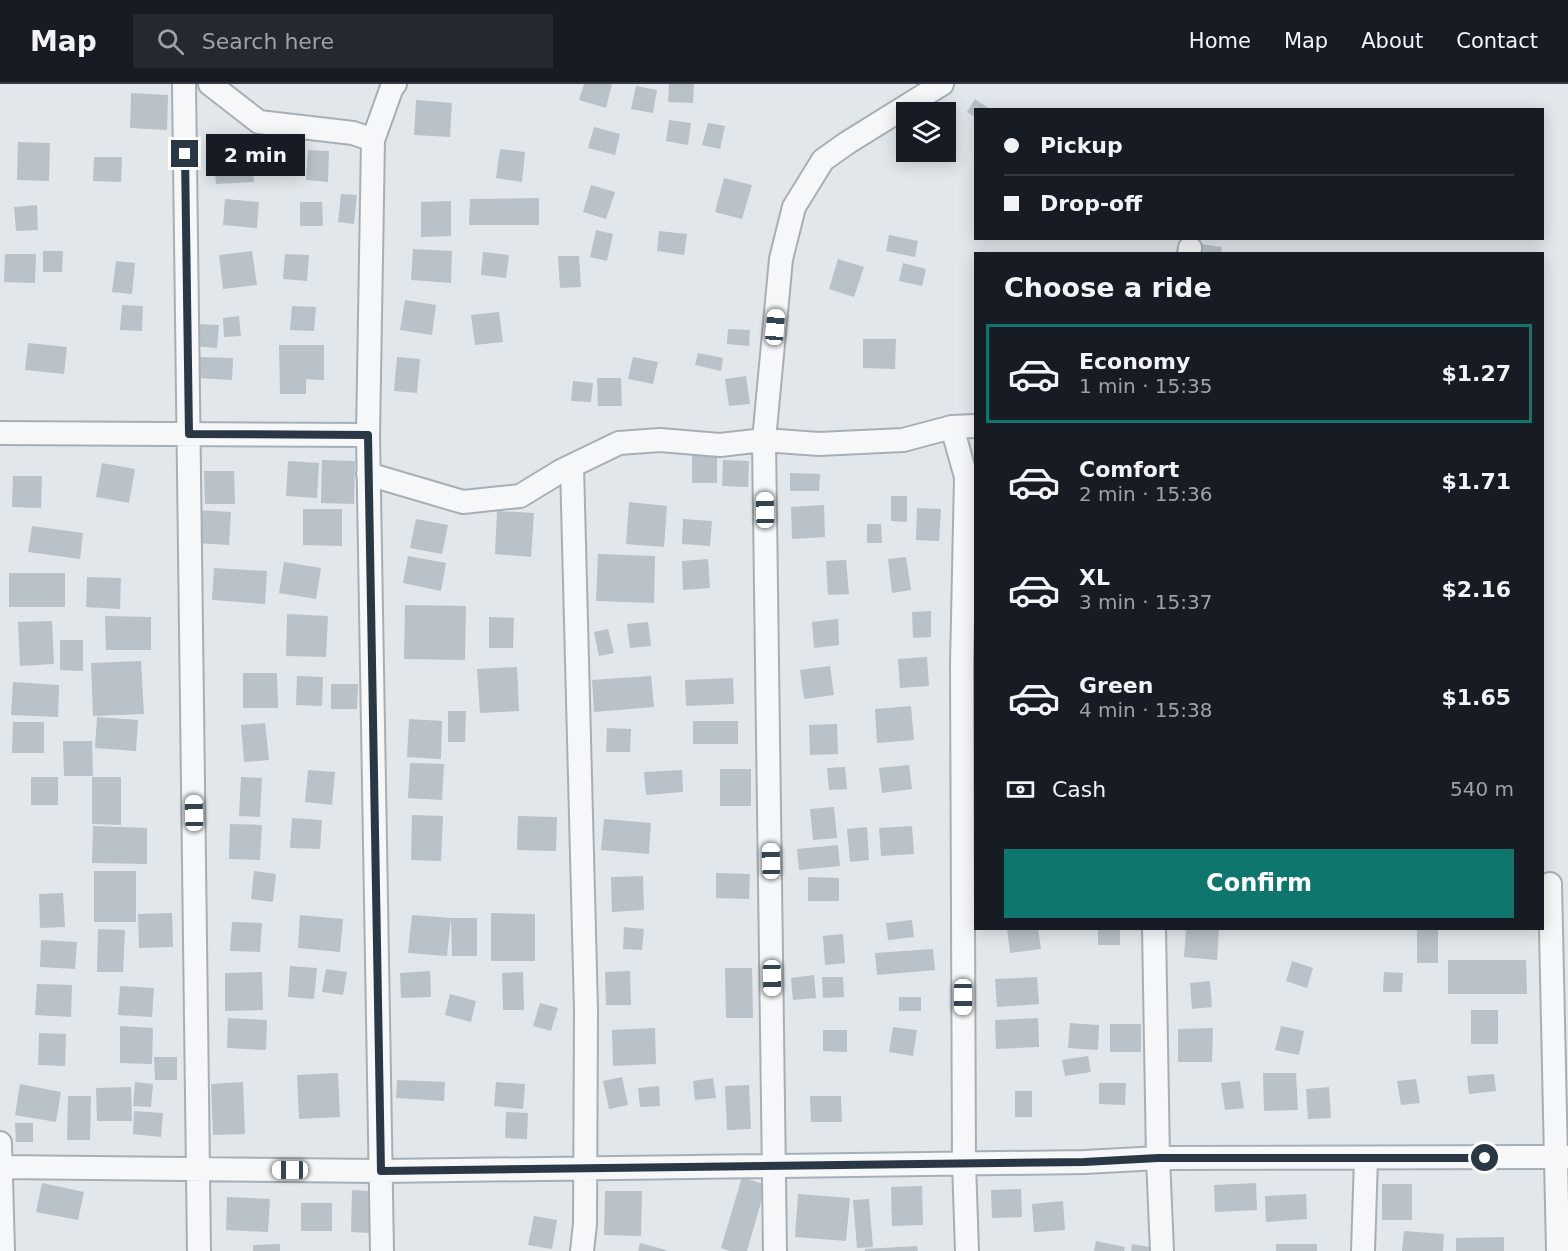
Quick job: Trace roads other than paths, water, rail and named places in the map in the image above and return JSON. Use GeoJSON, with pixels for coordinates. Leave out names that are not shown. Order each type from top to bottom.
{"type":"FeatureCollection","features":[{"type":"Feature","properties":{"kind":"street"},"geometry":{"type":"LineString","coordinates":[[184,84],[199,1251]]}},
{"type":"Feature","properties":{"kind":"street"},"geometry":{"type":"LineString","coordinates":[[210,84],[259,122],[353,133],[373,140]]}},
{"type":"Feature","properties":{"kind":"street"},"geometry":{"type":"LineString","coordinates":[[382,1251],[368,435],[373,140],[395,84]]}},
{"type":"Feature","properties":{"kind":"street"},"geometry":{"type":"LineString","coordinates":[[775,1251],[764,440],[781,259],[794,207],[823,160],[942,84]]}},
{"type":"Feature","properties":{"kind":"street"},"geometry":{"type":"LineString","coordinates":[[368,474],[463,502],[520,496],[572,466],[619,443],[660,440],[720,445],[764,440],[819,444],[903,440],[952,428],[974,426]]}},
{"type":"Feature","properties":{"kind":"street"},"geometry":{"type":"LineString","coordinates":[[952,428],[966,477],[962,665],[964,1163],[967,1251]]}},
{"type":"Feature","properties":{"kind":"street"},"geometry":{"type":"LineString","coordinates":[[0,433],[368,435]]}},
{"type":"Feature","properties":{"kind":"street"},"geometry":{"type":"LineString","coordinates":[[572,466],[586,1010],[585,1224],[582,1251]]}},
{"type":"Feature","properties":{"kind":"street"},"geometry":{"type":"LineString","coordinates":[[1550,884],[1562,1157],[1558,1251]]}},
{"type":"Feature","properties":{"kind":"street"},"geometry":{"type":"LineString","coordinates":[[1154,930],[1162,1251]]}},
{"type":"Feature","properties":{"kind":"street"},"geometry":{"type":"LineString","coordinates":[[0,1143],[3,1251]]}},
{"type":"Feature","properties":{"kind":"street"},"geometry":{"type":"LineString","coordinates":[[0,1167],[381,1171],[1084,1162],[1158,1158],[1562,1157]]}},
{"type":"Feature","properties":{"kind":"street"},"geometry":{"type":"LineString","coordinates":[[1363,1251],[1366,1159]]}}]}
